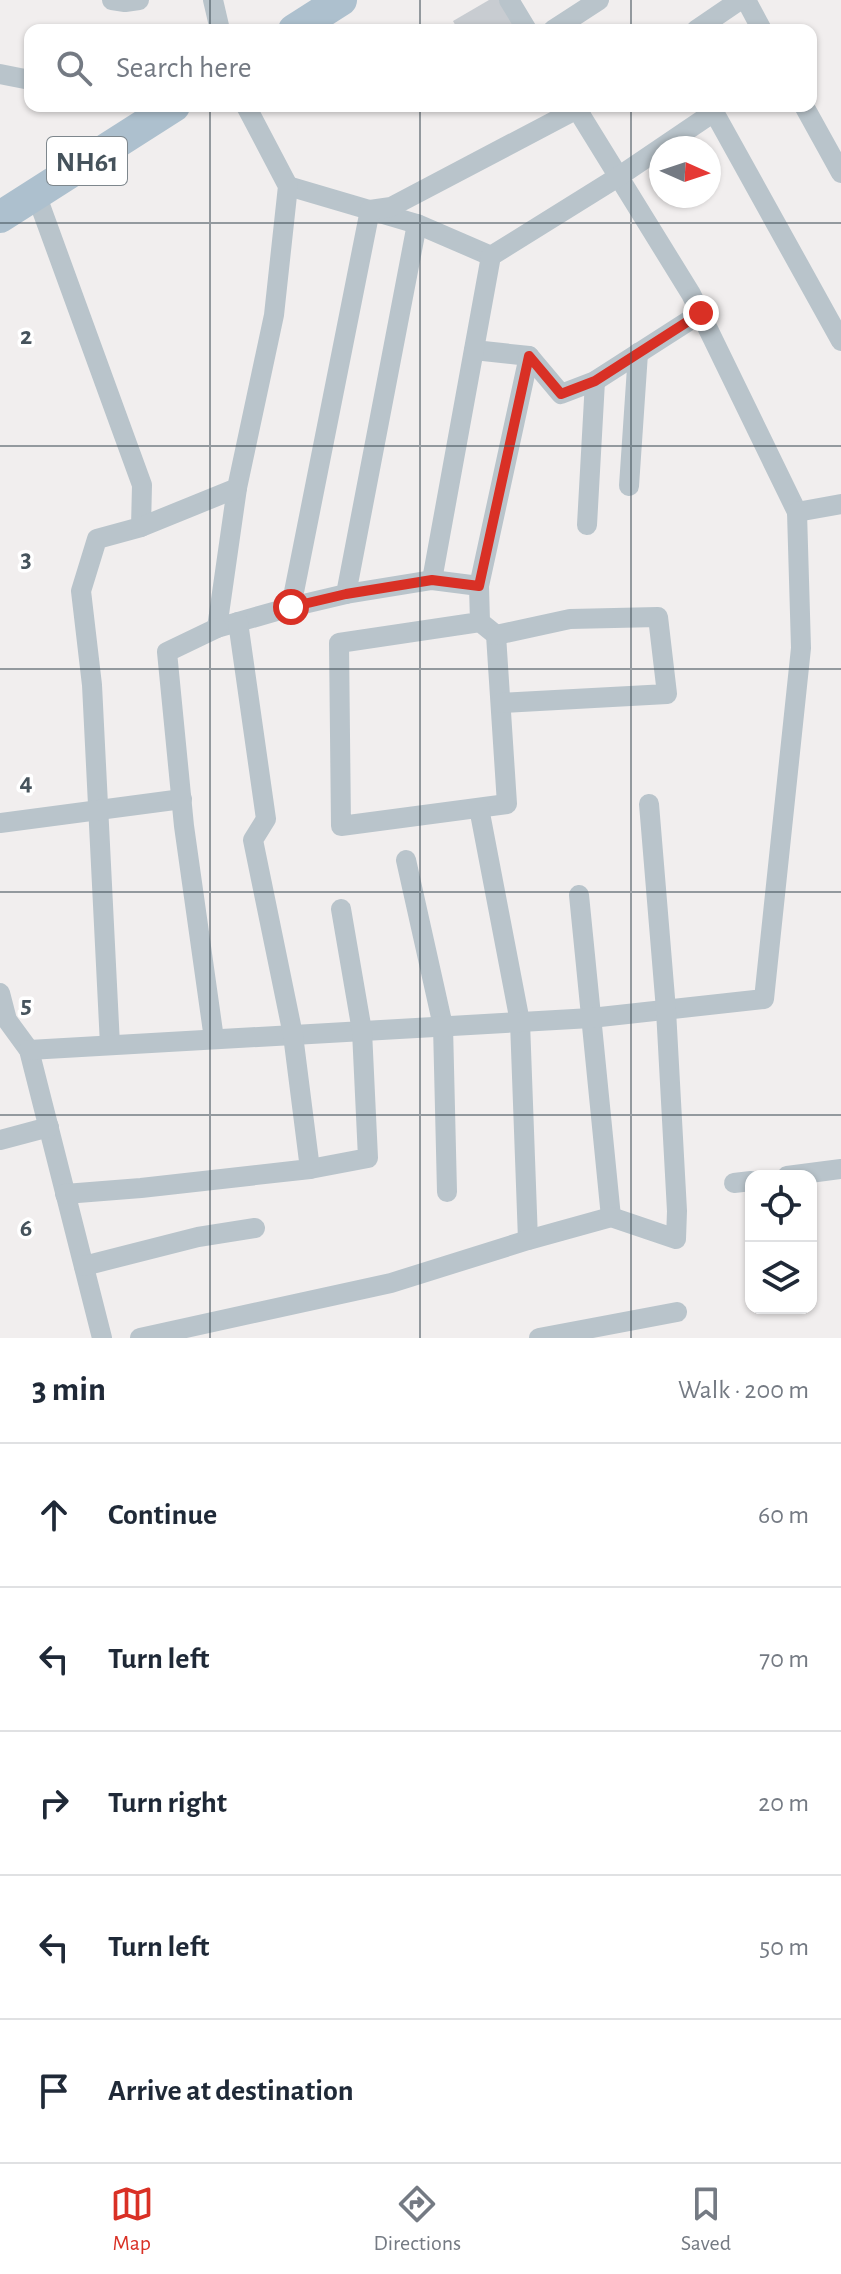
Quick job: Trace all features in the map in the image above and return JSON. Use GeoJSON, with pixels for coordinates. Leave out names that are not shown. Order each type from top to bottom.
{"type":"FeatureCollection","features":[{"type":"Feature","properties":{"kind":"main road"},"geometry":{"type":"LineString","coordinates":[[303,24],[341,0]]}},
{"type":"Feature","properties":{"kind":"main road","name":"NH61"},"geometry":{"type":"LineString","coordinates":[[0,217],[154,112]]}},
{"type":"Feature","properties":{"kind":"street"},"geometry":{"type":"LineString","coordinates":[[112,0],[139,0]]}},
{"type":"Feature","properties":{"kind":"street"},"geometry":{"type":"LineString","coordinates":[[213,0],[219,24]]}},
{"type":"Feature","properties":{"kind":"street"},"geometry":{"type":"LineString","coordinates":[[509,0],[523,24]]}},
{"type":"Feature","properties":{"kind":"street"},"geometry":{"type":"LineString","coordinates":[[562,24],[599,0]]}},
{"type":"Feature","properties":{"kind":"street"},"geometry":{"type":"LineString","coordinates":[[705,24],[743,0],[758,24]]}},
{"type":"Feature","properties":{"kind":"street"},"geometry":{"type":"LineString","coordinates":[[0,74],[24,79]]}},
{"type":"Feature","properties":{"kind":"street"},"geometry":{"type":"LineString","coordinates":[[217,628],[237,488],[274,315],[288,186],[249,112]]}},
{"type":"Feature","properties":{"kind":"street"},"geometry":{"type":"LineString","coordinates":[[370,210],[391,207],[569,112]]}},
{"type":"Feature","properties":{"kind":"street"},"geometry":{"type":"LineString","coordinates":[[29,1050],[591,1018],[764,999],[801,648],[797,512],[701,313],[581,112]]}},
{"type":"Feature","properties":{"kind":"street"},"geometry":{"type":"LineString","coordinates":[[432,580],[491,256],[618,177],[714,112],[841,341]]}},
{"type":"Feature","properties":{"kind":"street"},"geometry":{"type":"LineString","coordinates":[[807,112],[841,173]]}},
{"type":"Feature","properties":{"kind":"street"},"geometry":{"type":"LineString","coordinates":[[288,186],[417,224],[491,256]]}},
{"type":"Feature","properties":{"kind":"street"},"geometry":{"type":"LineString","coordinates":[[36,194],[142,485],[141,527]]}},
{"type":"Feature","properties":{"kind":"street"},"geometry":{"type":"LineString","coordinates":[[291,607],[370,210]]}},
{"type":"Feature","properties":{"kind":"street"},"geometry":{"type":"LineString","coordinates":[[346,594],[417,224]]}},
{"type":"Feature","properties":{"kind":"street"},"geometry":{"type":"LineString","coordinates":[[474,350],[529,356],[561,394],[595,381],[701,313]]}},
{"type":"Feature","properties":{"kind":"street"},"geometry":{"type":"LineString","coordinates":[[629,486],[638,353]]}},
{"type":"Feature","properties":{"kind":"street"},"geometry":{"type":"LineString","coordinates":[[501,703],[667,694],[658,617],[570,619],[488,628],[339,643],[341,826],[507,804],[501,703],[488,628],[479,586],[529,356]]}},
{"type":"Feature","properties":{"kind":"street"},"geometry":{"type":"LineString","coordinates":[[587,525],[595,381]]}},
{"type":"Feature","properties":{"kind":"street"},"geometry":{"type":"LineString","coordinates":[[110,1045],[92,685],[81,591],[97,539],[141,527],[237,488]]}},
{"type":"Feature","properties":{"kind":"street"},"geometry":{"type":"LineString","coordinates":[[797,512],[841,504]]}},
{"type":"Feature","properties":{"kind":"street"},"geometry":{"type":"LineString","coordinates":[[214,1039],[182,799],[167,652],[217,628],[346,594],[432,580],[479,586]]}},
{"type":"Feature","properties":{"kind":"street"},"geometry":{"type":"LineString","coordinates":[[238,622],[266,819],[253,840],[293,1035],[310,1169]]}},
{"type":"Feature","properties":{"kind":"street"},"geometry":{"type":"LineString","coordinates":[[0,823],[182,799]]}},
{"type":"Feature","properties":{"kind":"street"},"geometry":{"type":"LineString","coordinates":[[140,1338],[391,1283],[611,1217],[676,1239],[666,1010],[649,804]]}},
{"type":"Feature","properties":{"kind":"street"},"geometry":{"type":"LineString","coordinates":[[479,808],[520,1022],[528,1240]]}},
{"type":"Feature","properties":{"kind":"street"},"geometry":{"type":"LineString","coordinates":[[406,860],[443,1026],[447,1192]]}},
{"type":"Feature","properties":{"kind":"street"},"geometry":{"type":"LineString","coordinates":[[579,895],[611,1217]]}},
{"type":"Feature","properties":{"kind":"street"},"geometry":{"type":"LineString","coordinates":[[65,1194],[310,1169],[368,1158],[362,1031],[341,909]]}},
{"type":"Feature","properties":{"kind":"street"},"geometry":{"type":"LineString","coordinates":[[0,993],[7,1020],[29,1050],[102,1338]]}},
{"type":"Feature","properties":{"kind":"street"},"geometry":{"type":"LineString","coordinates":[[0,1140],[49,1127]]}},
{"type":"Feature","properties":{"kind":"street"},"geometry":{"type":"LineString","coordinates":[[817,1172],[841,1169]]}},
{"type":"Feature","properties":{"kind":"street"},"geometry":{"type":"LineString","coordinates":[[84,1266],[198,1237],[255,1228]]}},
{"type":"Feature","properties":{"kind":"street"},"geometry":{"type":"LineString","coordinates":[[539,1338],[677,1312]]}},
{"type":"Feature","properties":{"kind":"building"},"geometry":{"type":"Polygon","coordinates":[[[489,0],[502,0],[516,24],[455,24],[453,21],[489,0]]]}},
{"type":"Feature","properties":{"kind":"route"},"geometry":{"type":"LineString","coordinates":[[291,607],[346,594],[432,580],[479,586],[529,356],[561,394],[595,381],[701,313]]}}]}
